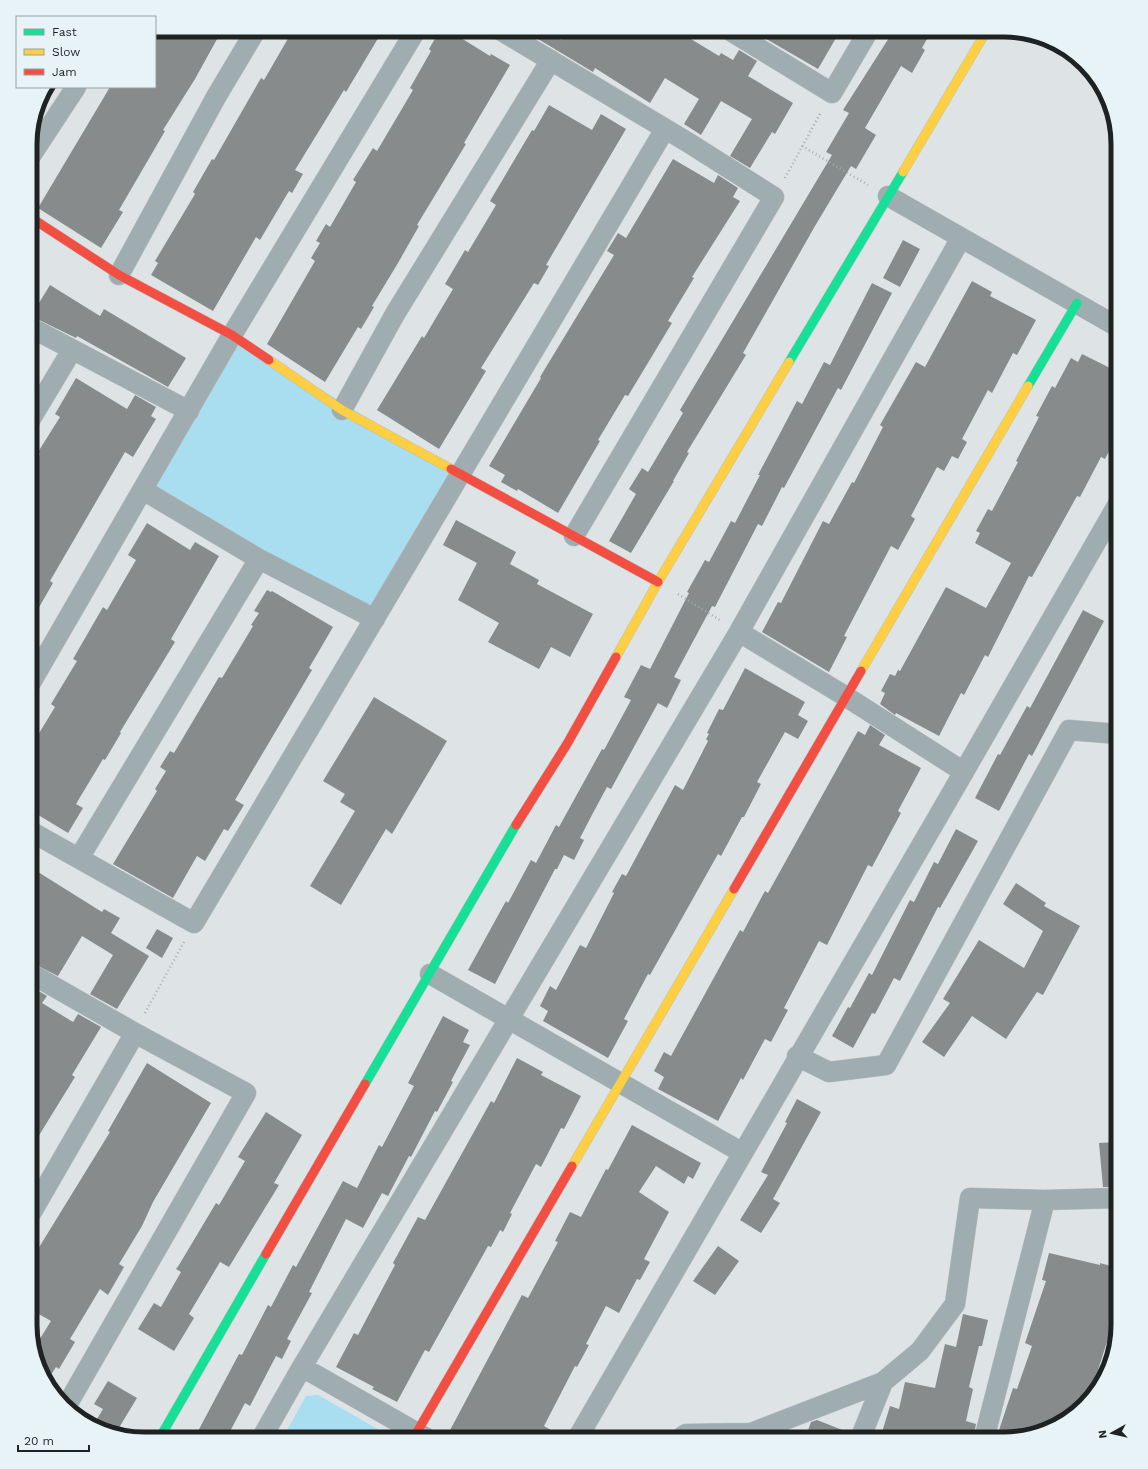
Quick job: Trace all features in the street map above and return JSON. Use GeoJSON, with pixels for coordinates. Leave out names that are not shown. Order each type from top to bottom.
{"type":"FeatureCollection","features":[{"type":"Feature","properties":{"kind":"street"},"geometry":{"type":"LineString","coordinates":[[119,275],[216,97],[252,37]]}},
{"type":"Feature","properties":{"kind":"street"},"geometry":{"type":"LineString","coordinates":[[37,672],[232,335],[412,37]]}},
{"type":"Feature","properties":{"kind":"street"},"geometry":{"type":"LineString","coordinates":[[512,37],[666,129],[774,197],[574,536]]}},
{"type":"Feature","properties":{"kind":"street"},"geometry":{"type":"LineString","coordinates":[[741,37],[832,92],[865,37]]}},
{"type":"Feature","properties":{"kind":"street"},"geometry":{"type":"LineString","coordinates":[[163,1432],[511,833],[567,744],[658,582],[983,37]]}},
{"type":"Feature","properties":{"kind":"street"},"geometry":{"type":"LineString","coordinates":[[342,410],[395,314],[551,60]]}},
{"type":"Feature","properties":{"kind":"street"},"geometry":{"type":"LineString","coordinates":[[37,146],[75,88]]}},
{"type":"Feature","properties":{"kind":"street"},"geometry":{"type":"LineString","coordinates":[[37,835],[194,923],[666,129]]}},
{"type":"Feature","properties":{"kind":"street"},"geometry":{"type":"LineString","coordinates":[[888,196],[1111,323]]}},
{"type":"Feature","properties":{"kind":"street"},"geometry":{"type":"LineString","coordinates":[[37,222],[119,275],[232,335],[342,410],[658,582]]}},
{"type":"Feature","properties":{"kind":"street"},"geometry":{"type":"LineString","coordinates":[[265,1432],[302,1367],[738,632],[961,238]]}},
{"type":"Feature","properties":{"kind":"street"},"geometry":{"type":"LineString","coordinates":[[424,1432],[622,1083],[845,696],[1077,303]]}},
{"type":"Feature","properties":{"kind":"street"},"geometry":{"type":"LineString","coordinates":[[37,331],[189,411]]}},
{"type":"Feature","properties":{"kind":"street"},"geometry":{"type":"LineString","coordinates":[[37,408],[72,350]]}},
{"type":"Feature","properties":{"kind":"street"},"geometry":{"type":"LineString","coordinates":[[143,490],[258,559],[374,619]]}},
{"type":"Feature","properties":{"kind":"street"},"geometry":{"type":"LineString","coordinates":[[581,1432],[797,1056],[964,772],[1111,530]]}},
{"type":"Feature","properties":{"kind":"street"},"geometry":{"type":"LineString","coordinates":[[79,858],[258,559]]}},
{"type":"Feature","properties":{"kind":"street"},"geometry":{"type":"LineString","coordinates":[[738,632],[845,696],[964,772]]}},
{"type":"Feature","properties":{"kind":"street"},"geometry":{"type":"LineString","coordinates":[[797,1056],[829,1072],[886,1065],[1069,730],[1111,733]]}},
{"type":"Feature","properties":{"kind":"street"},"geometry":{"type":"LineString","coordinates":[[430,974],[741,1152]]}},
{"type":"Feature","properties":{"kind":"street"},"geometry":{"type":"LineString","coordinates":[[37,977],[134,1033],[246,1093],[70,1401]]}},
{"type":"Feature","properties":{"kind":"street"},"geometry":{"type":"LineString","coordinates":[[37,1203],[134,1033]]}},
{"type":"Feature","properties":{"kind":"street"},"geometry":{"type":"LineString","coordinates":[[754,1432],[883,1382],[920,1351],[955,1304],[970,1198],[1045,1200],[1111,1198]]}},
{"type":"Feature","properties":{"kind":"street"},"geometry":{"type":"LineString","coordinates":[[986,1432],[1045,1200]]}},
{"type":"Feature","properties":{"kind":"street"},"geometry":{"type":"LineString","coordinates":[[302,1367],[415,1432]]}},
{"type":"Feature","properties":{"kind":"street"},"geometry":{"type":"LineString","coordinates":[[863,1432],[883,1382]]}},
{"type":"Feature","properties":{"kind":"path"},"geometry":{"type":"LineString","coordinates":[[774,197],[832,92]]}},
{"type":"Feature","properties":{"kind":"path"},"geometry":{"type":"LineString","coordinates":[[802,146],[888,196]]}},
{"type":"Feature","properties":{"kind":"path"},"geometry":{"type":"LineString","coordinates":[[658,582],[738,632]]}},
{"type":"Feature","properties":{"kind":"path"},"geometry":{"type":"LineString","coordinates":[[134,1033],[194,923]]}},
{"type":"Feature","properties":{"kind":"shaded area"},"geometry":{"type":"Polygon","coordinates":[[[232,335],[461,475],[375,619],[143,490],[232,335]]]}},
{"type":"Feature","properties":{"kind":"shaded area"},"geometry":{"type":"Polygon","coordinates":[[[318,1395],[383,1432],[286,1432],[306,1396],[318,1395]]]}},
{"type":"Feature","properties":{"kind":"building"},"geometry":{"type":"Polygon","coordinates":[[[156,37],[218,37],[195,79],[163,130],[165,131],[119,210],[123,212],[101,248],[38,208],[109,88],[156,88],[156,37]]]}},
{"type":"Feature","properties":{"kind":"building"},"geometry":{"type":"Polygon","coordinates":[[[289,37],[379,37],[346,92],[344,90],[295,170],[303,174],[292,193],[289,191],[260,240],[256,237],[213,311],[151,275],[158,263],[155,261],[195,194],[193,192],[212,159],[214,160],[261,78],[264,80],[289,37]]]}},
{"type":"Feature","properties":{"kind":"building"},"geometry":{"type":"Polygon","coordinates":[[[436,37],[459,37],[490,56],[491,54],[510,65],[464,143],[466,144],[417,225],[419,226],[372,306],[374,307],[361,329],[358,327],[325,382],[267,344],[315,261],[311,258],[320,243],[316,241],[326,224],[330,227],[356,182],[353,180],[373,148],[377,151],[413,90],[410,88],[431,51],[429,49],[436,37]]]}},
{"type":"Feature","properties":{"kind":"building"},"geometry":{"type":"Polygon","coordinates":[[[535,37],[688,37],[719,56],[721,53],[733,60],[739,50],[757,61],[748,76],[793,103],[775,134],[772,132],[750,168],[730,156],[752,119],[721,101],[701,135],[684,124],[699,99],[665,78],[650,103],[595,68],[593,72],[535,37]]]}},
{"type":"Feature","properties":{"kind":"building"},"geometry":{"type":"Polygon","coordinates":[[[763,37],[834,37],[836,38],[818,69],[763,37]]]}},
{"type":"Feature","properties":{"kind":"building"},"geometry":{"type":"Polygon","coordinates":[[[890,37],[928,37],[922,48],[925,50],[912,73],[901,66],[865,128],[876,135],[856,169],[851,166],[815,226],[743,353],[746,355],[687,452],[689,453],[674,481],[631,553],[609,541],[636,494],[629,489],[642,468],[648,472],[683,413],[680,410],[832,155],[826,152],[849,113],[843,110],[890,37]]]}},
{"type":"Feature","properties":{"kind":"building"},"geometry":{"type":"Polygon","coordinates":[[[549,105],[592,130],[601,114],[626,129],[546,265],[549,266],[538,285],[534,283],[481,368],[486,371],[439,449],[377,410],[422,336],[424,338],[453,289],[445,284],[465,250],[468,252],[496,205],[490,201],[532,130],[534,131],[549,105]]]}},
{"type":"Feature","properties":{"kind":"building"},"geometry":{"type":"Polygon","coordinates":[[[673,159],[714,183],[718,175],[738,188],[733,197],[740,201],[692,277],[694,278],[668,321],[672,323],[628,396],[625,395],[598,440],[600,441],[558,513],[518,489],[517,491],[501,482],[505,475],[489,466],[541,378],[540,377],[614,255],[607,251],[618,233],[626,238],[673,159]]]}},
{"type":"Feature","properties":{"kind":"building"},"geometry":{"type":"Polygon","coordinates":[[[903,240],[920,249],[900,287],[883,278],[903,240]]]}},
{"type":"Feature","properties":{"kind":"building"},"geometry":{"type":"Polygon","coordinates":[[[972,281],[992,292],[990,296],[1036,320],[1017,355],[1013,353],[992,393],[988,390],[962,439],[967,442],[958,459],[952,456],[944,471],[937,467],[911,516],[915,519],[898,550],[891,546],[844,636],[847,637],[829,672],[762,632],[778,602],[781,603],[823,521],[829,524],[852,482],[854,483],[883,427],[880,425],[916,362],[925,367],[972,281]]]}},
{"type":"Feature","properties":{"kind":"building"},"geometry":{"type":"Polygon","coordinates":[[[872,283],[892,293],[841,390],[838,388],[784,488],[782,487],[762,526],[758,524],[715,607],[712,606],[674,677],[681,680],[667,708],[658,703],[611,789],[607,787],[593,813],[580,838],[584,840],[574,860],[564,855],[557,869],[555,869],[495,984],[468,970],[506,901],[508,903],[531,860],[536,863],[556,825],[559,827],[631,700],[624,697],[641,665],[650,669],[689,593],[687,592],[705,560],[709,562],[731,521],[735,523],[760,475],[758,475],[797,401],[802,404],[824,362],[830,365],[872,283]]]}},
{"type":"Feature","properties":{"kind":"building"},"geometry":{"type":"Polygon","coordinates":[[[50,285],[100,316],[104,309],[186,358],[168,387],[77,336],[76,338],[37,319],[37,306],[50,285]]]}},
{"type":"Feature","properties":{"kind":"building"},"geometry":{"type":"Polygon","coordinates":[[[1082,354],[1111,368],[1111,447],[1105,459],[1101,457],[1080,497],[1077,496],[1032,577],[1029,576],[988,657],[985,655],[964,695],[961,693],[939,736],[896,713],[895,715],[880,704],[885,693],[881,691],[890,674],[895,676],[898,670],[900,671],[946,587],[986,608],[1011,563],[975,543],[980,533],[976,531],[988,509],[992,511],[1018,462],[1016,461],[1039,417],[1036,416],[1052,386],[1055,388],[1071,358],[1078,362],[1082,354]]]}},
{"type":"Feature","properties":{"kind":"building"},"geometry":{"type":"Polygon","coordinates":[[[76,378],[127,409],[135,395],[156,407],[151,416],[156,419],[133,457],[125,452],[50,581],[53,583],[37,611],[37,459],[40,454],[38,452],[60,417],[55,414],[76,378]]]}},
{"type":"Feature","properties":{"kind":"building"},"geometry":{"type":"Polygon","coordinates":[[[456,520],[516,552],[510,564],[539,580],[537,584],[593,614],[570,657],[551,647],[539,669],[488,642],[499,623],[458,600],[477,563],[443,545],[456,520]]]}},
{"type":"Feature","properties":{"kind":"building"},"geometry":{"type":"Polygon","coordinates":[[[147,523],[190,550],[195,542],[219,556],[171,639],[175,642],[120,732],[121,733],[105,760],[103,759],[76,804],[83,808],[68,833],[37,814],[37,737],[55,707],[51,704],[77,661],[73,659],[103,607],[107,610],[136,560],[128,555],[147,523]]]}},
{"type":"Feature","properties":{"kind":"building"},"geometry":{"type":"Polygon","coordinates":[[[267,590],[272,591],[333,627],[309,668],[312,670],[235,800],[244,805],[228,831],[224,829],[205,861],[197,856],[173,898],[113,864],[157,791],[155,789],[166,771],[160,767],[170,751],[174,753],[219,677],[222,678],[253,626],[251,625],[259,613],[254,611],[267,590]]]}},
{"type":"Feature","properties":{"kind":"building"},"geometry":{"type":"Polygon","coordinates":[[[1083,610],[1104,621],[1032,756],[1029,754],[999,811],[975,798],[998,754],[1000,755],[1027,706],[1030,708],[1083,610]]]}},
{"type":"Feature","properties":{"kind":"building"},"geometry":{"type":"Polygon","coordinates":[[[745,668],[805,702],[798,715],[808,721],[798,739],[785,732],[757,782],[761,784],[744,817],[742,817],[721,856],[718,854],[650,975],[648,974],[624,1019],[628,1021],[608,1058],[543,1021],[548,1011],[540,1006],[550,986],[556,990],[580,945],[586,948],[614,893],[612,892],[622,874],[626,876],[675,785],[683,790],[708,741],[706,739],[709,734],[707,733],[719,709],[723,710],[745,668]]]}},
{"type":"Feature","properties":{"kind":"building"},"geometry":{"type":"Polygon","coordinates":[[[374,697],[447,741],[392,834],[386,829],[341,905],[310,886],[355,811],[340,802],[345,794],[323,781],[374,697]]]}},
{"type":"Feature","properties":{"kind":"building"},"geometry":{"type":"Polygon","coordinates":[[[870,725],[885,735],[879,745],[921,768],[898,811],[901,813],[872,867],[868,865],[827,945],[819,941],[784,1008],[788,1010],[771,1042],[765,1039],[743,1080],[741,1078],[718,1121],[658,1089],[664,1077],[654,1071],[664,1052],[671,1056],[740,930],[743,932],[765,891],[768,893],[858,731],[865,735],[870,725]]]}},
{"type":"Feature","properties":{"kind":"building"},"geometry":{"type":"Polygon","coordinates":[[[956,829],[978,841],[940,908],[938,907],[900,981],[894,978],[875,1014],[872,1013],[853,1048],[832,1036],[848,1007],[850,1008],[869,973],[872,975],[910,900],[914,902],[934,862],[938,864],[956,829]]]}},
{"type":"Feature","properties":{"kind":"building"},"geometry":{"type":"Polygon","coordinates":[[[37,871],[102,912],[104,909],[120,918],[111,933],[149,956],[117,1009],[90,994],[113,955],[82,936],[58,976],[37,966],[37,871]]]}},
{"type":"Feature","properties":{"kind":"building"},"geometry":{"type":"Polygon","coordinates":[[[1016,883],[1046,903],[1044,906],[1080,926],[1043,995],[1037,992],[1006,1039],[972,1016],[944,1057],[922,1042],[950,1003],[943,999],[979,940],[1024,968],[1043,931],[1003,904],[1016,883]]]}},
{"type":"Feature","properties":{"kind":"building"},"geometry":{"type":"Polygon","coordinates":[[[157,929],[173,938],[162,958],[146,948],[157,929]]]}},
{"type":"Feature","properties":{"kind":"building"},"geometry":{"type":"Polygon","coordinates":[[[37,990],[47,996],[42,1003],[73,1022],[78,1014],[101,1027],[72,1075],[75,1077],[37,1139],[37,990]]]}},
{"type":"Feature","properties":{"kind":"building"},"geometry":{"type":"Polygon","coordinates":[[[443,1016],[469,1030],[463,1042],[470,1045],[451,1081],[453,1082],[437,1112],[435,1111],[411,1157],[409,1156],[388,1196],[382,1193],[363,1228],[346,1219],[309,1292],[312,1293],[287,1339],[291,1341],[282,1359],[276,1356],[250,1406],[245,1403],[230,1432],[198,1432],[239,1354],[242,1355],[268,1305],[271,1307],[293,1265],[296,1267],[343,1181],[357,1188],[379,1145],[382,1147],[414,1086],[408,1083],[443,1016]]]}},
{"type":"Feature","properties":{"kind":"building"},"geometry":{"type":"Polygon","coordinates":[[[517,1058],[543,1072],[541,1075],[581,1096],[564,1129],[561,1128],[541,1167],[536,1164],[510,1213],[512,1214],[503,1232],[500,1230],[491,1247],[488,1246],[429,1352],[425,1350],[397,1402],[372,1389],[374,1387],[336,1367],[354,1333],[358,1335],[395,1265],[393,1263],[418,1217],[425,1220],[491,1101],[494,1103],[517,1058]]]}},
{"type":"Feature","properties":{"kind":"building"},"geometry":{"type":"Polygon","coordinates":[[[147,1063],[211,1103],[153,1202],[142,1226],[119,1264],[124,1267],[108,1295],[100,1289],[70,1339],[75,1342],[59,1369],[56,1367],[50,1376],[43,1359],[38,1341],[51,1321],[37,1313],[37,1251],[110,1132],[108,1131],[147,1063]]]}},
{"type":"Feature","properties":{"kind":"building"},"geometry":{"type":"Polygon","coordinates":[[[797,1099],[821,1112],[773,1199],[780,1203],[761,1233],[740,1220],[768,1175],[761,1172],[787,1123],[785,1122],[797,1099]]]}},
{"type":"Feature","properties":{"kind":"building"},"geometry":{"type":"Polygon","coordinates":[[[266,1112],[302,1135],[274,1183],[279,1185],[229,1267],[220,1262],[189,1314],[194,1318],[174,1351],[138,1329],[154,1303],[161,1307],[181,1272],[176,1269],[216,1203],[219,1205],[245,1161],[238,1157],[266,1112]]]}},
{"type":"Feature","properties":{"kind":"building"},"geometry":{"type":"Polygon","coordinates":[[[632,1125],[701,1163],[693,1179],[688,1176],[684,1184],[656,1166],[639,1192],[669,1212],[644,1259],[650,1262],[640,1280],[637,1279],[619,1313],[606,1306],[586,1344],[589,1345],[577,1367],[575,1366],[544,1426],[554,1432],[449,1432],[522,1295],[528,1298],[558,1242],[555,1241],[570,1212],[581,1217],[606,1169],[608,1170],[632,1125]]]}},
{"type":"Feature","properties":{"kind":"building"},"geometry":{"type":"Polygon","coordinates":[[[1111,1142],[1111,1187],[1103,1187],[1099,1143],[1111,1142]]]}},
{"type":"Feature","properties":{"kind":"building"},"geometry":{"type":"Polygon","coordinates":[[[718,1246],[739,1261],[715,1295],[693,1281],[718,1246]]]}},
{"type":"Feature","properties":{"kind":"building"},"geometry":{"type":"Polygon","coordinates":[[[1049,1253],[1100,1265],[1100,1263],[1111,1266],[1110,1332],[1098,1370],[1101,1371],[1089,1390],[1080,1401],[1063,1414],[1045,1424],[1031,1428],[1018,1431],[998,1432],[1013,1388],[1017,1389],[1032,1346],[1025,1343],[1046,1281],[1042,1280],[1049,1253]]]}},
{"type":"Feature","properties":{"kind":"building"},"geometry":{"type":"Polygon","coordinates":[[[963,1314],[988,1320],[982,1346],[979,1346],[969,1387],[973,1389],[966,1421],[976,1424],[974,1432],[882,1432],[890,1406],[899,1409],[905,1382],[935,1388],[945,1344],[956,1347],[963,1314]]]}},
{"type":"Feature","properties":{"kind":"building"},"geometry":{"type":"Polygon","coordinates":[[[108,1381],[137,1398],[118,1429],[106,1425],[97,1419],[103,1409],[94,1404],[108,1381]]]}},
{"type":"Feature","properties":{"kind":"building"},"geometry":{"type":"Polygon","coordinates":[[[817,1420],[847,1432],[807,1432],[811,1422],[817,1420]]]}},
{"type":"Feature","properties":{"kind":"traffic: fast"},"geometry":{"type":"LineString","coordinates":[[789,362],[903,172]]}},
{"type":"Feature","properties":{"kind":"traffic: fast"},"geometry":{"type":"LineString","coordinates":[[1028,386],[1077,303]]}},
{"type":"Feature","properties":{"kind":"traffic: fast"},"geometry":{"type":"LineString","coordinates":[[365,1084],[516,825]]}},
{"type":"Feature","properties":{"kind":"traffic: fast"},"geometry":{"type":"LineString","coordinates":[[163,1432],[266,1254]]}},
{"type":"Feature","properties":{"kind":"traffic: slow"},"geometry":{"type":"LineString","coordinates":[[903,172],[983,37]]}},
{"type":"Feature","properties":{"kind":"traffic: slow"},"geometry":{"type":"LineString","coordinates":[[269,360],[342,410],[451,469]]}},
{"type":"Feature","properties":{"kind":"traffic: slow"},"geometry":{"type":"LineString","coordinates":[[616,657],[658,582],[789,362]]}},
{"type":"Feature","properties":{"kind":"traffic: slow"},"geometry":{"type":"LineString","coordinates":[[861,671],[1028,386]]}},
{"type":"Feature","properties":{"kind":"traffic: slow"},"geometry":{"type":"LineString","coordinates":[[572,1166],[734,889]]}},
{"type":"Feature","properties":{"kind":"traffic: jam"},"geometry":{"type":"LineString","coordinates":[[37,222],[119,275],[232,335],[269,360]]}},
{"type":"Feature","properties":{"kind":"traffic: jam"},"geometry":{"type":"LineString","coordinates":[[451,469],[658,582]]}},
{"type":"Feature","properties":{"kind":"traffic: jam"},"geometry":{"type":"LineString","coordinates":[[516,825],[567,744],[616,657]]}},
{"type":"Feature","properties":{"kind":"traffic: jam"},"geometry":{"type":"LineString","coordinates":[[734,889],[861,671]]}},
{"type":"Feature","properties":{"kind":"traffic: jam"},"geometry":{"type":"LineString","coordinates":[[266,1254],[365,1084]]}},
{"type":"Feature","properties":{"kind":"traffic: jam"},"geometry":{"type":"LineString","coordinates":[[417,1432],[572,1166]]}}]}
